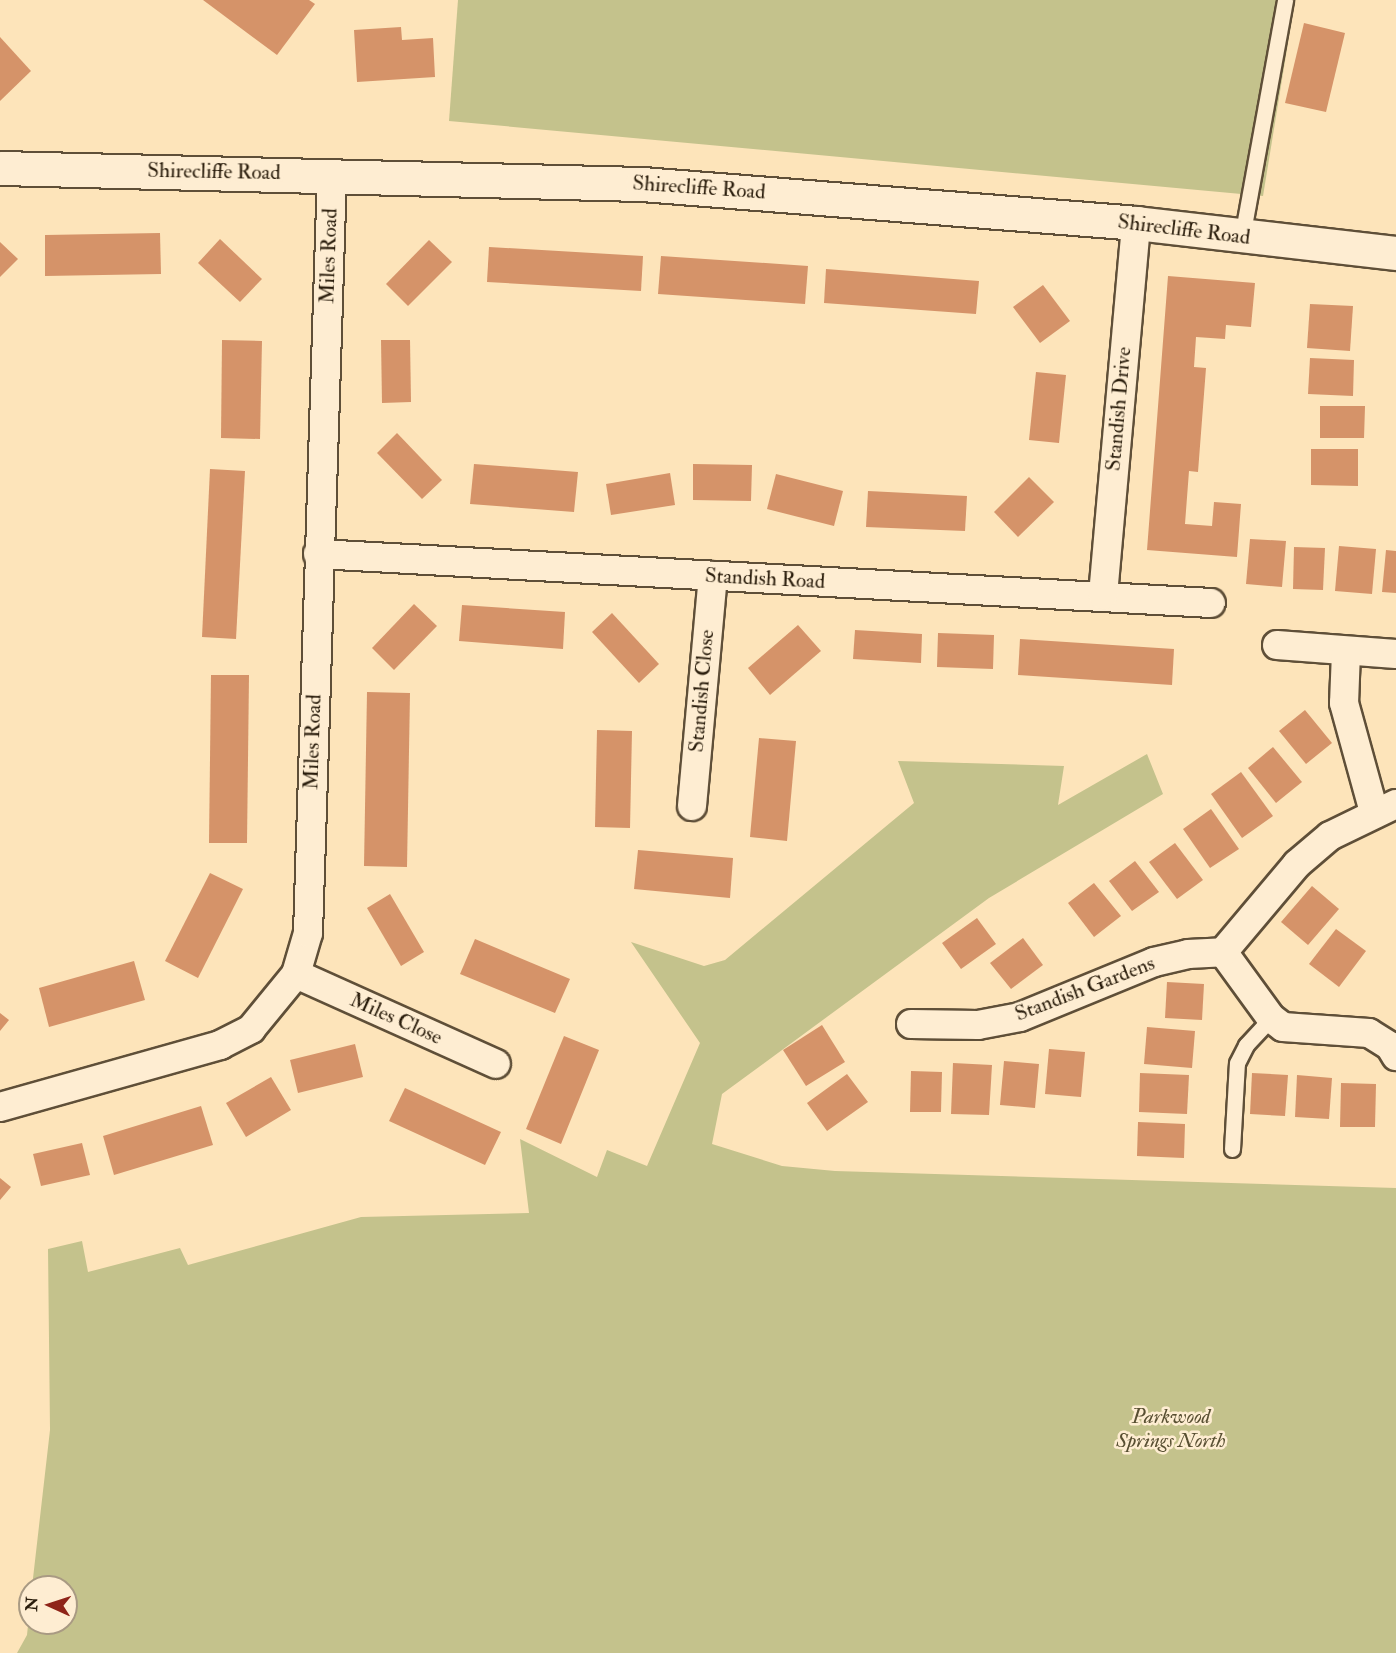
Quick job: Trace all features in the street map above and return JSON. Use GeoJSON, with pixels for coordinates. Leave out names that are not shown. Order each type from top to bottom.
{"type":"FeatureCollection","features":[{"type":"Feature","properties":{"kind":"street","name":"Shirecliffe Road"},"geometry":{"type":"LineString","coordinates":[[0,168],[332,174],[642,184],[1136,223],[1396,254]]}},
{"type":"Feature","properties":{"kind":"street","name":"Miles Road"},"geometry":{"type":"LineString","coordinates":[[0,1107],[220,1045],[251,1029],[296,974],[308,933],[318,554],[332,174]]}},
{"type":"Feature","properties":{"kind":"street","name":"Standish Drive"},"geometry":{"type":"LineString","coordinates":[[1102,595],[1136,223]]}},
{"type":"Feature","properties":{"kind":"street","name":"Standish Road"},"geometry":{"type":"LineString","coordinates":[[318,554],[1102,595],[1211,603]]}},
{"type":"Feature","properties":{"kind":"street","name":"Standish Close"},"geometry":{"type":"LineString","coordinates":[[692,806],[713,576]]}},
{"type":"Feature","properties":{"kind":"street"},"geometry":{"type":"LineString","coordinates":[[1277,645],[1396,654]]}},
{"type":"Feature","properties":{"kind":"street"},"geometry":{"type":"LineString","coordinates":[[1346,652],[1344,703],[1385,808],[1330,836],[1297,864],[1223,952],[1271,1018],[1283,1027],[1369,1033],[1390,1046],[1396,1056]]}},
{"type":"Feature","properties":{"kind":"street","name":"Standish Gardens"},"geometry":{"type":"LineString","coordinates":[[911,1024],[978,1025],[1020,1017],[1154,962],[1188,954],[1223,952]]}},
{"type":"Feature","properties":{"kind":"street","name":"Miles Close"},"geometry":{"type":"LineString","coordinates":[[296,974],[496,1064]]}},
{"type":"Feature","properties":{"kind":"lane"},"geometry":{"type":"LineString","coordinates":[[1242,237],[1285,0]]}},
{"type":"Feature","properties":{"kind":"lane"},"geometry":{"type":"LineString","coordinates":[[1232,1149],[1237,1063],[1246,1045],[1271,1018]]}},
{"type":"Feature","properties":{"kind":"green space"},"geometry":{"type":"Polygon","coordinates":[[[458,0],[1295,0],[1263,196],[449,121],[458,0]]]}},
{"type":"Feature","properties":{"kind":"green space","name":"Parkwood Springs North"},"geometry":{"type":"Polygon","coordinates":[[[1147,754],[1163,794],[989,898],[722,1094],[712,1144],[782,1166],[835,1171],[1396,1188],[1396,1653],[17,1653],[27,1635],[78,1635],[78,1575],[33,1575],[50,1430],[48,1249],[82,1241],[88,1272],[180,1248],[188,1265],[361,1217],[529,1213],[520,1139],[597,1177],[607,1150],[647,1166],[700,1043],[631,942],[704,966],[725,960],[914,803],[898,761],[1064,766],[1058,805],[1147,754]]]}},
{"type":"Feature","properties":{"kind":"building"},"geometry":{"type":"Polygon","coordinates":[[[203,0],[309,0],[315,4],[277,55],[203,0]]]}},
{"type":"Feature","properties":{"kind":"building"},"geometry":{"type":"Polygon","coordinates":[[[1304,23],[1345,33],[1326,112],[1285,103],[1304,23]]]}},
{"type":"Feature","properties":{"kind":"building"},"geometry":{"type":"Polygon","coordinates":[[[401,27],[402,40],[433,38],[435,77],[357,82],[354,30],[401,27]]]}},
{"type":"Feature","properties":{"kind":"building"},"geometry":{"type":"Polygon","coordinates":[[[0,37],[31,71],[0,101],[0,37]]]}},
{"type":"Feature","properties":{"kind":"building"},"geometry":{"type":"Polygon","coordinates":[[[160,233],[161,274],[45,276],[45,235],[160,233]]]}},
{"type":"Feature","properties":{"kind":"building"},"geometry":{"type":"Polygon","coordinates":[[[220,239],[262,279],[240,302],[198,263],[220,239]]]}},
{"type":"Feature","properties":{"kind":"building"},"geometry":{"type":"Polygon","coordinates":[[[429,240],[452,262],[408,306],[386,284],[429,240]]]}},
{"type":"Feature","properties":{"kind":"building"},"geometry":{"type":"Polygon","coordinates":[[[0,242],[18,259],[0,277],[0,242]]]}},
{"type":"Feature","properties":{"kind":"building"},"geometry":{"type":"Polygon","coordinates":[[[489,247],[643,256],[641,291],[487,282],[489,247]]]}},
{"type":"Feature","properties":{"kind":"building"},"geometry":{"type":"Polygon","coordinates":[[[661,256],[808,266],[805,304],[658,294],[661,256]]]}},
{"type":"Feature","properties":{"kind":"building"},"geometry":{"type":"Polygon","coordinates":[[[826,269],[979,281],[976,314],[824,303],[826,269]]]}},
{"type":"Feature","properties":{"kind":"building"},"geometry":{"type":"Polygon","coordinates":[[[1168,276],[1255,283],[1251,327],[1226,325],[1225,339],[1196,337],[1194,367],[1206,368],[1198,472],[1189,471],[1185,524],[1212,526],[1214,502],[1241,504],[1237,557],[1147,550],[1168,276]]]}},
{"type":"Feature","properties":{"kind":"building"},"geometry":{"type":"Polygon","coordinates":[[[1043,285],[1070,321],[1040,343],[1013,307],[1043,285]]]}},
{"type":"Feature","properties":{"kind":"building"},"geometry":{"type":"Polygon","coordinates":[[[1310,304],[1353,306],[1350,351],[1307,348],[1310,304]]]}},
{"type":"Feature","properties":{"kind":"building"},"geometry":{"type":"Polygon","coordinates":[[[222,340],[262,341],[260,439],[221,438],[222,340]]]}},
{"type":"Feature","properties":{"kind":"building"},"geometry":{"type":"Polygon","coordinates":[[[381,340],[410,340],[411,402],[382,403],[381,340]]]}},
{"type":"Feature","properties":{"kind":"building"},"geometry":{"type":"Polygon","coordinates":[[[1310,358],[1354,360],[1353,396],[1308,394],[1310,358]]]}},
{"type":"Feature","properties":{"kind":"building"},"geometry":{"type":"Polygon","coordinates":[[[1036,372],[1066,375],[1059,443],[1029,440],[1036,372]]]}},
{"type":"Feature","properties":{"kind":"building"},"geometry":{"type":"Polygon","coordinates":[[[1320,406],[1365,406],[1364,438],[1320,438],[1320,406]]]}},
{"type":"Feature","properties":{"kind":"building"},"geometry":{"type":"Polygon","coordinates":[[[397,433],[442,480],[422,499],[377,453],[397,433]]]}},
{"type":"Feature","properties":{"kind":"building"},"geometry":{"type":"Polygon","coordinates":[[[1311,449],[1358,449],[1358,486],[1311,485],[1311,449]]]}},
{"type":"Feature","properties":{"kind":"building"},"geometry":{"type":"Polygon","coordinates":[[[474,464],[578,472],[574,512],[470,504],[474,464]]]}},
{"type":"Feature","properties":{"kind":"building"},"geometry":{"type":"Polygon","coordinates":[[[693,464],[752,465],[751,501],[693,500],[693,464]]]}},
{"type":"Feature","properties":{"kind":"building"},"geometry":{"type":"Polygon","coordinates":[[[210,469],[245,471],[236,639],[202,637],[210,469]]]}},
{"type":"Feature","properties":{"kind":"building"},"geometry":{"type":"Polygon","coordinates":[[[670,473],[675,505],[611,515],[606,484],[670,473]]]}},
{"type":"Feature","properties":{"kind":"building"},"geometry":{"type":"Polygon","coordinates":[[[776,474],[843,491],[834,526],[767,509],[776,474]]]}},
{"type":"Feature","properties":{"kind":"building"},"geometry":{"type":"Polygon","coordinates":[[[1029,477],[1054,502],[1018,537],[994,512],[1029,477]]]}},
{"type":"Feature","properties":{"kind":"building"},"geometry":{"type":"Polygon","coordinates":[[[868,491],[967,496],[965,531],[866,527],[868,491]]]}},
{"type":"Feature","properties":{"kind":"building"},"geometry":{"type":"Polygon","coordinates":[[[1250,539],[1286,541],[1282,587],[1246,584],[1250,539]]]}},
{"type":"Feature","properties":{"kind":"building"},"geometry":{"type":"Polygon","coordinates":[[[1339,546],[1376,549],[1372,594],[1335,591],[1339,546]]]}},
{"type":"Feature","properties":{"kind":"building"},"geometry":{"type":"Polygon","coordinates":[[[1294,547],[1325,548],[1323,590],[1293,589],[1294,547]]]}},
{"type":"Feature","properties":{"kind":"building"},"geometry":{"type":"Polygon","coordinates":[[[1386,550],[1396,551],[1396,593],[1382,592],[1386,550]]]}},
{"type":"Feature","properties":{"kind":"building"},"geometry":{"type":"Polygon","coordinates":[[[414,604],[437,626],[394,670],[372,648],[414,604]]]}},
{"type":"Feature","properties":{"kind":"building"},"geometry":{"type":"Polygon","coordinates":[[[462,605],[565,612],[563,649],[459,641],[462,605]]]}},
{"type":"Feature","properties":{"kind":"building"},"geometry":{"type":"Polygon","coordinates":[[[612,613],[659,664],[639,683],[592,632],[612,613]]]}},
{"type":"Feature","properties":{"kind":"building"},"geometry":{"type":"Polygon","coordinates":[[[798,625],[821,651],[770,695],[748,668],[798,625]]]}},
{"type":"Feature","properties":{"kind":"building"},"geometry":{"type":"Polygon","coordinates":[[[855,630],[922,634],[921,663],[853,659],[855,630]]]}},
{"type":"Feature","properties":{"kind":"building"},"geometry":{"type":"Polygon","coordinates":[[[938,633],[994,635],[993,669],[937,667],[938,633]]]}},
{"type":"Feature","properties":{"kind":"building"},"geometry":{"type":"Polygon","coordinates":[[[1020,639],[1174,649],[1172,685],[1018,675],[1020,639]]]}},
{"type":"Feature","properties":{"kind":"building"},"geometry":{"type":"Polygon","coordinates":[[[211,675],[249,675],[247,843],[209,843],[211,675]]]}},
{"type":"Feature","properties":{"kind":"building"},"geometry":{"type":"Polygon","coordinates":[[[367,692],[410,693],[407,867],[364,866],[367,692]]]}},
{"type":"Feature","properties":{"kind":"building"},"geometry":{"type":"Polygon","coordinates":[[[1305,710],[1332,743],[1306,764],[1279,731],[1305,710]]]}},
{"type":"Feature","properties":{"kind":"building"},"geometry":{"type":"Polygon","coordinates":[[[597,730],[632,731],[630,828],[595,827],[597,730]]]}},
{"type":"Feature","properties":{"kind":"building"},"geometry":{"type":"Polygon","coordinates":[[[759,738],[796,741],[787,841],[750,837],[759,738]]]}},
{"type":"Feature","properties":{"kind":"building"},"geometry":{"type":"Polygon","coordinates":[[[1273,747],[1302,782],[1276,803],[1248,768],[1273,747]]]}},
{"type":"Feature","properties":{"kind":"building"},"geometry":{"type":"Polygon","coordinates":[[[1241,772],[1273,816],[1242,838],[1211,794],[1241,772]]]}},
{"type":"Feature","properties":{"kind":"building"},"geometry":{"type":"Polygon","coordinates":[[[1211,809],[1239,849],[1210,868],[1183,829],[1211,809]]]}},
{"type":"Feature","properties":{"kind":"building"},"geometry":{"type":"Polygon","coordinates":[[[1175,843],[1203,880],[1177,899],[1149,862],[1175,843]]]}},
{"type":"Feature","properties":{"kind":"building"},"geometry":{"type":"Polygon","coordinates":[[[638,850],[733,858],[730,898],[634,889],[638,850]]]}},
{"type":"Feature","properties":{"kind":"building"},"geometry":{"type":"Polygon","coordinates":[[[1135,861],[1159,892],[1132,911],[1109,881],[1135,861]]]}},
{"type":"Feature","properties":{"kind":"building"},"geometry":{"type":"Polygon","coordinates":[[[210,873],[243,889],[198,978],[165,961],[210,873]]]}},
{"type":"Feature","properties":{"kind":"building"},"geometry":{"type":"Polygon","coordinates":[[[1094,883],[1121,916],[1094,937],[1068,903],[1094,883]]]}},
{"type":"Feature","properties":{"kind":"building"},"geometry":{"type":"Polygon","coordinates":[[[1312,886],[1339,909],[1308,945],[1281,922],[1312,886]]]}},
{"type":"Feature","properties":{"kind":"building"},"geometry":{"type":"Polygon","coordinates":[[[390,894],[424,952],[401,966],[367,908],[390,894]]]}},
{"type":"Feature","properties":{"kind":"building"},"geometry":{"type":"Polygon","coordinates":[[[977,918],[996,944],[961,969],[942,943],[977,918]]]}},
{"type":"Feature","properties":{"kind":"building"},"geometry":{"type":"Polygon","coordinates":[[[1336,929],[1366,951],[1339,987],[1309,964],[1336,929]]]}},
{"type":"Feature","properties":{"kind":"building"},"geometry":{"type":"Polygon","coordinates":[[[1023,938],[1043,965],[1011,989],[990,963],[1023,938]]]}},
{"type":"Feature","properties":{"kind":"building"},"geometry":{"type":"Polygon","coordinates":[[[475,939],[570,979],[555,1013],[460,974],[475,939]]]}},
{"type":"Feature","properties":{"kind":"building"},"geometry":{"type":"Polygon","coordinates":[[[134,961],[145,1000],[49,1027],[39,988],[134,961]]]}},
{"type":"Feature","properties":{"kind":"building"},"geometry":{"type":"Polygon","coordinates":[[[1167,982],[1204,984],[1202,1020],[1165,1018],[1167,982]]]}},
{"type":"Feature","properties":{"kind":"building"},"geometry":{"type":"Polygon","coordinates":[[[0,1013],[9,1020],[0,1031],[0,1013]]]}},
{"type":"Feature","properties":{"kind":"building"},"geometry":{"type":"Polygon","coordinates":[[[822,1025],[845,1062],[806,1086],[783,1050],[822,1025]]]}},
{"type":"Feature","properties":{"kind":"building"},"geometry":{"type":"Polygon","coordinates":[[[1147,1027],[1195,1031],[1192,1068],[1144,1064],[1147,1027]]]}},
{"type":"Feature","properties":{"kind":"building"},"geometry":{"type":"Polygon","coordinates":[[[564,1036],[599,1050],[561,1144],[526,1129],[564,1036]]]}},
{"type":"Feature","properties":{"kind":"building"},"geometry":{"type":"Polygon","coordinates":[[[355,1044],[363,1077],[298,1093],[290,1060],[355,1044]]]}},
{"type":"Feature","properties":{"kind":"building"},"geometry":{"type":"Polygon","coordinates":[[[1049,1049],[1085,1052],[1081,1097],[1045,1094],[1049,1049]]]}},
{"type":"Feature","properties":{"kind":"building"},"geometry":{"type":"Polygon","coordinates":[[[1004,1061],[1039,1064],[1035,1108],[1000,1105],[1004,1061]]]}},
{"type":"Feature","properties":{"kind":"building"},"geometry":{"type":"Polygon","coordinates":[[[953,1063],[992,1065],[989,1115],[951,1114],[953,1063]]]}},
{"type":"Feature","properties":{"kind":"building"},"geometry":{"type":"Polygon","coordinates":[[[911,1071],[942,1072],[941,1112],[910,1112],[911,1071]]]}},
{"type":"Feature","properties":{"kind":"building"},"geometry":{"type":"Polygon","coordinates":[[[1140,1073],[1189,1075],[1187,1114],[1139,1112],[1140,1073]]]}},
{"type":"Feature","properties":{"kind":"building"},"geometry":{"type":"Polygon","coordinates":[[[1252,1073],[1288,1075],[1285,1116],[1250,1114],[1252,1073]]]}},
{"type":"Feature","properties":{"kind":"building"},"geometry":{"type":"Polygon","coordinates":[[[847,1074],[868,1102],[827,1131],[807,1103],[847,1074]]]}},
{"type":"Feature","properties":{"kind":"building"},"geometry":{"type":"Polygon","coordinates":[[[1297,1075],[1332,1078],[1329,1119],[1295,1117],[1297,1075]]]}},
{"type":"Feature","properties":{"kind":"building"},"geometry":{"type":"Polygon","coordinates":[[[271,1077],[291,1110],[246,1137],[226,1103],[271,1077]]]}},
{"type":"Feature","properties":{"kind":"building"},"geometry":{"type":"Polygon","coordinates":[[[1341,1083],[1376,1084],[1375,1127],[1340,1127],[1341,1083]]]}},
{"type":"Feature","properties":{"kind":"building"},"geometry":{"type":"Polygon","coordinates":[[[405,1088],[501,1132],[485,1165],[389,1121],[405,1088]]]}},
{"type":"Feature","properties":{"kind":"building"},"geometry":{"type":"Polygon","coordinates":[[[201,1106],[213,1145],[114,1175],[103,1136],[201,1106]]]}},
{"type":"Feature","properties":{"kind":"building"},"geometry":{"type":"Polygon","coordinates":[[[1138,1122],[1185,1124],[1184,1158],[1137,1156],[1138,1122]]]}},
{"type":"Feature","properties":{"kind":"building"},"geometry":{"type":"Polygon","coordinates":[[[82,1143],[90,1175],[41,1186],[33,1154],[82,1143]]]}},
{"type":"Feature","properties":{"kind":"building"},"geometry":{"type":"Polygon","coordinates":[[[0,1178],[11,1187],[0,1200],[0,1178]]]}}]}
